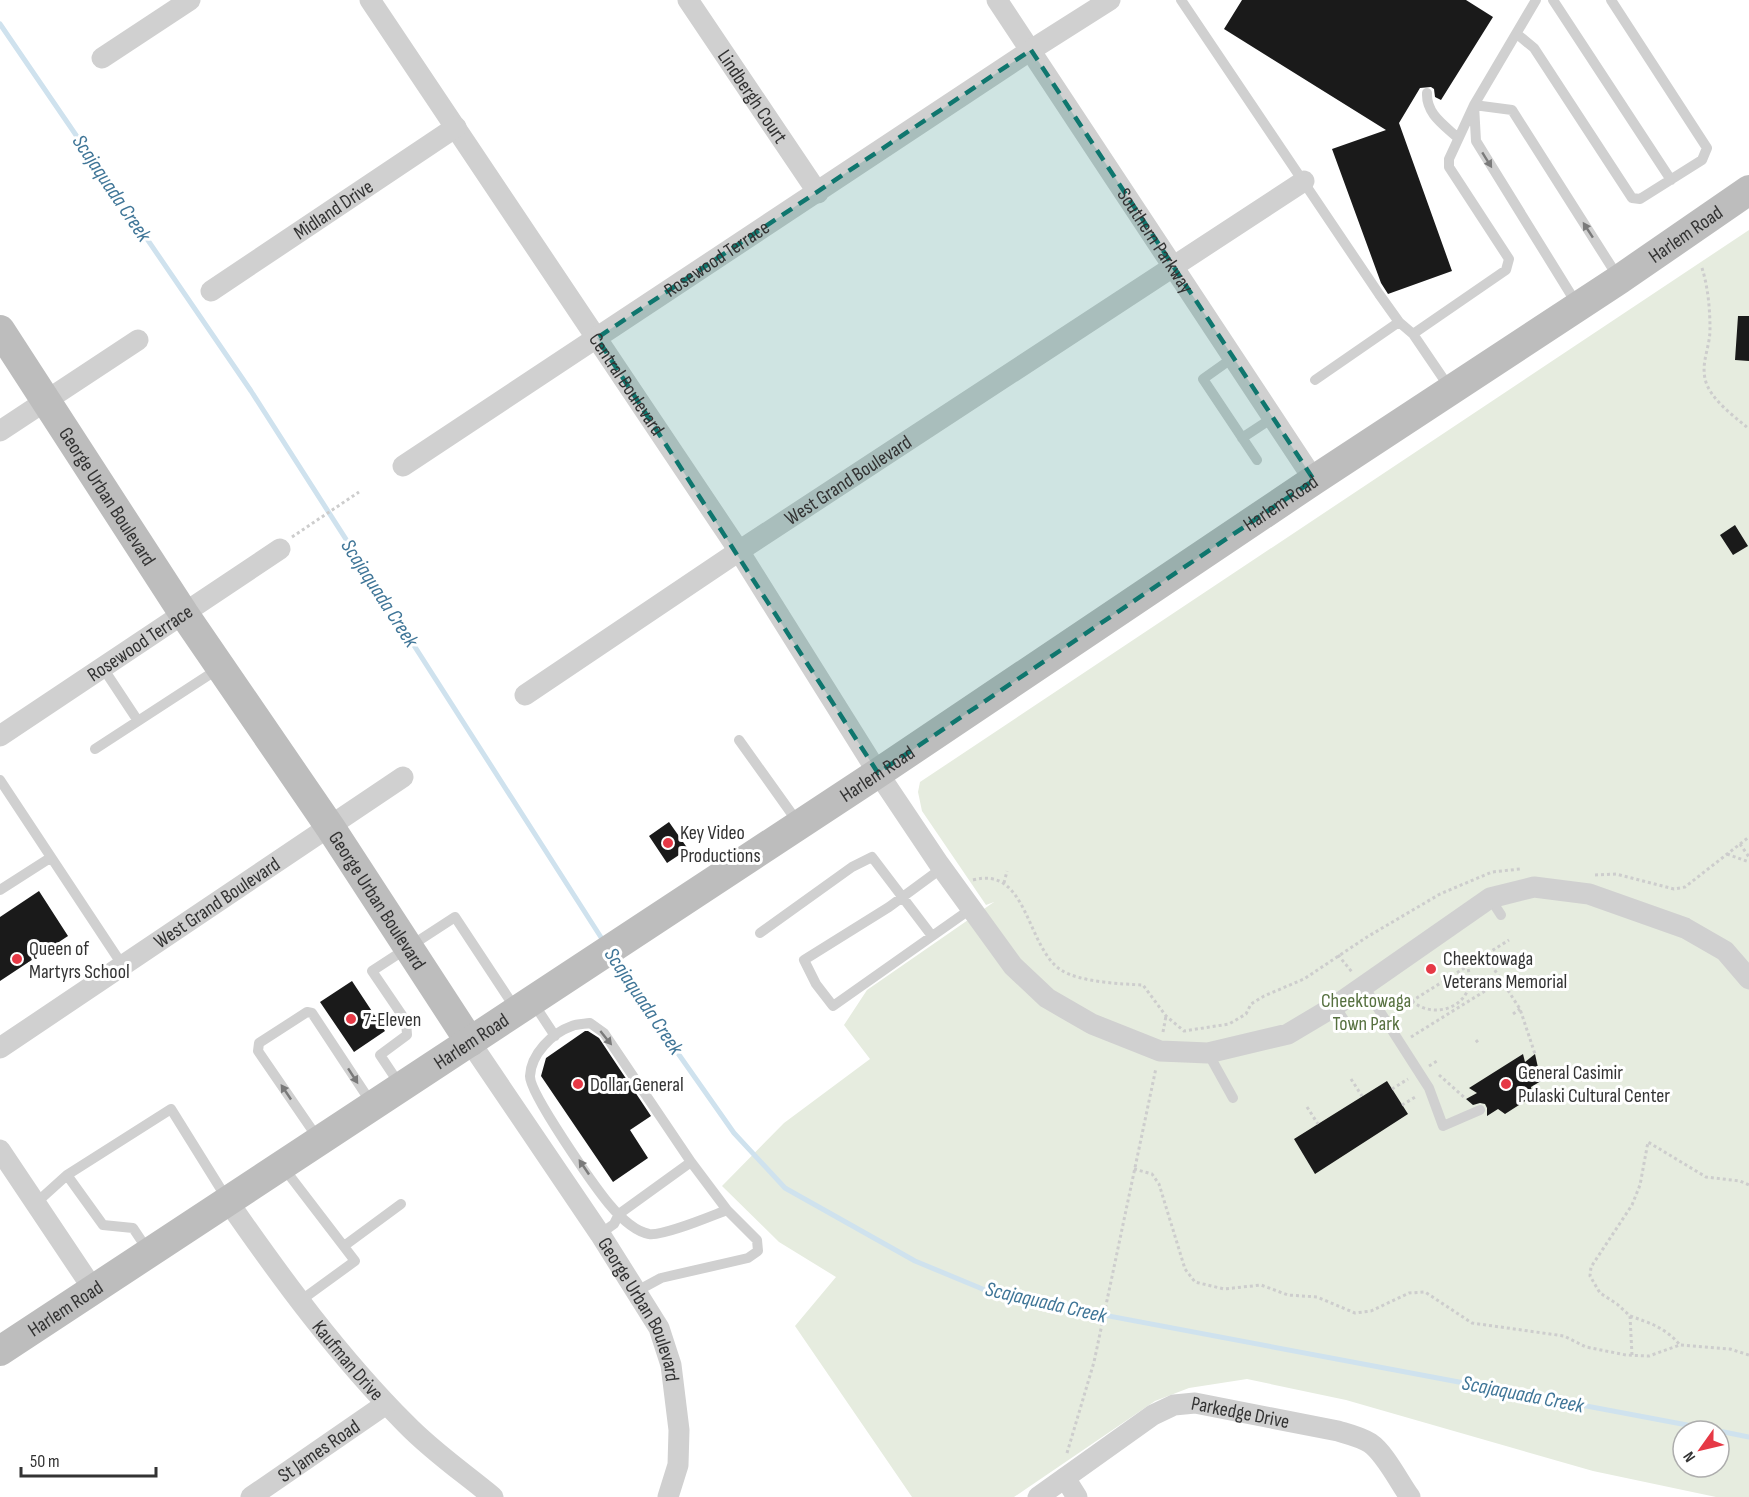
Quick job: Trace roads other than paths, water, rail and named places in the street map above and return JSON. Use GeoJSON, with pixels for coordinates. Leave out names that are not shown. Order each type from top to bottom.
{"type":"FeatureCollection","features":[{"type":"Feature","properties":{"kind":"main road","name":"Harlem Road"},"geometry":{"type":"LineString","coordinates":[[0,1351],[878,773],[1314,480],[1620,279],[1749,190]]}},
{"type":"Feature","properties":{"kind":"main road","name":"George Urban Boulevard"},"geometry":{"type":"LineString","coordinates":[[0,330],[184,614],[330,827],[470,1042]]}},
{"type":"Feature","properties":{"kind":"street"},"geometry":{"type":"LineString","coordinates":[[102,58],[190,0]]}},
{"type":"Feature","properties":{"kind":"street","name":"Central Boulevard"},"geometry":{"type":"LineString","coordinates":[[370,0],[739,552],[878,773],[942,868],[1013,966],[1047,998],[1092,1024],[1160,1051],[1208,1053],[1288,1034],[1335,1006],[1363,985],[1495,907],[1534,887],[1589,894],[1729,949],[1749,979]]}},
{"type":"Feature","properties":{"kind":"street","name":"Lindbergh Court"},"geometry":{"type":"LineString","coordinates":[[688,0],[818,193]]}},
{"type":"Feature","properties":{"kind":"street","name":"Southern Parkway"},"geometry":{"type":"LineString","coordinates":[[997,0],[1314,480]]}},
{"type":"Feature","properties":{"kind":"street","name":"Rosewood Terrace"},"geometry":{"type":"LineString","coordinates":[[403,466],[1110,0]]}},
{"type":"Feature","properties":{"kind":"street","name":"Midland Drive"},"geometry":{"type":"LineString","coordinates":[[211,291],[456,127]]}},
{"type":"Feature","properties":{"kind":"street","name":"West Grand Boulevard"},"geometry":{"type":"LineString","coordinates":[[525,695],[1304,181]]}},
{"type":"Feature","properties":{"kind":"street"},"geometry":{"type":"LineString","coordinates":[[0,431],[138,340]]}},
{"type":"Feature","properties":{"kind":"street","name":"Rosewood Terrace"},"geometry":{"type":"LineString","coordinates":[[0,736],[285,544]]}},
{"type":"Feature","properties":{"kind":"street","name":"West Grand Boulevard"},"geometry":{"type":"LineString","coordinates":[[0,1048],[404,777]]}},
{"type":"Feature","properties":{"kind":"street","name":"George Urban Boulevard"},"geometry":{"type":"LineString","coordinates":[[470,1042],[600,1234],[659,1328],[671,1365],[679,1430],[678,1465],[668,1497]]}},
{"type":"Feature","properties":{"kind":"street"},"geometry":{"type":"LineString","coordinates":[[0,1150],[93,1289]]}},
{"type":"Feature","properties":{"kind":"street","name":"Kaufman Drive"},"geometry":{"type":"LineString","coordinates":[[227,1200],[300,1301],[386,1404],[408,1426],[493,1497]]}},
{"type":"Feature","properties":{"kind":"street","name":"Parkedge Drive"},"geometry":{"type":"LineString","coordinates":[[1065,1478],[1153,1415],[1174,1405],[1195,1403],[1338,1431],[1371,1443],[1410,1497]]}},
{"type":"Feature","properties":{"kind":"street","name":"St James Road"},"geometry":{"type":"LineString","coordinates":[[251,1497],[386,1404]]}},
{"type":"Feature","properties":{"kind":"street"},"geometry":{"type":"LineString","coordinates":[[1038,1497],[1065,1478],[1077,1497]]}},
{"type":"Feature","properties":{"kind":"lane"},"geometry":{"type":"LineString","coordinates":[[1181,0],[1378,294],[1399,322],[1413,333],[1451,390]]}},
{"type":"Feature","properties":{"kind":"lane"},"geometry":{"type":"LineString","coordinates":[[1413,333],[1506,270],[1509,259],[1449,167],[1449,159],[1474,105],[1536,0]]}},
{"type":"Feature","properties":{"kind":"lane"},"geometry":{"type":"LineString","coordinates":[[1553,0],[1671,180]]}},
{"type":"Feature","properties":{"kind":"lane"},"geometry":{"type":"LineString","coordinates":[[1517,34],[1534,48],[1632,198],[1640,199],[1701,160],[1707,148],[1611,0]]}},
{"type":"Feature","properties":{"kind":"lane"},"geometry":{"type":"LineString","coordinates":[[1427,93],[1426,103],[1435,117],[1458,138]]}},
{"type":"Feature","properties":{"kind":"lane"},"geometry":{"type":"LineString","coordinates":[[1474,105],[1512,110],[1620,279]]}},
{"type":"Feature","properties":{"kind":"lane"},"geometry":{"type":"LineString","coordinates":[[1474,105],[1476,141],[1578,307]]}},
{"type":"Feature","properties":{"kind":"lane"},"geometry":{"type":"LineString","coordinates":[[1315,380],[1399,322]]}},
{"type":"Feature","properties":{"kind":"lane"},"geometry":{"type":"LineString","coordinates":[[1234,357],[1203,379],[1257,460]]}},
{"type":"Feature","properties":{"kind":"lane"},"geometry":{"type":"LineString","coordinates":[[1242,438],[1274,417]]}},
{"type":"Feature","properties":{"kind":"lane"},"geometry":{"type":"LineString","coordinates":[[95,749],[221,667]]}},
{"type":"Feature","properties":{"kind":"lane"},"geometry":{"type":"LineString","coordinates":[[103,668],[138,721]]}},
{"type":"Feature","properties":{"kind":"lane"},"geometry":{"type":"LineString","coordinates":[[739,740],[799,824]]}},
{"type":"Feature","properties":{"kind":"lane"},"geometry":{"type":"LineString","coordinates":[[0,780],[123,966]]}},
{"type":"Feature","properties":{"kind":"lane"},"geometry":{"type":"LineString","coordinates":[[760,933],[852,867],[872,857],[932,936]]}},
{"type":"Feature","properties":{"kind":"lane"},"geometry":{"type":"LineString","coordinates":[[0,890],[50,858]]}},
{"type":"Feature","properties":{"kind":"lane"},"geometry":{"type":"LineString","coordinates":[[942,868],[804,960],[816,984],[833,1006],[972,909]]}},
{"type":"Feature","properties":{"kind":"lane"},"geometry":{"type":"LineString","coordinates":[[401,1087],[380,1055],[407,1035],[406,1021],[372,971],[455,917],[524,1006],[555,1036]]}},
{"type":"Feature","properties":{"kind":"lane"},"geometry":{"type":"LineString","coordinates":[[1363,985],[1429,1088],[1443,1126],[1480,1110]]}},
{"type":"Feature","properties":{"kind":"lane"},"geometry":{"type":"LineString","coordinates":[[1335,1006],[1348,1026]]}},
{"type":"Feature","properties":{"kind":"lane"},"geometry":{"type":"LineString","coordinates":[[319,1140],[258,1051],[259,1043],[307,1012],[312,1013],[373,1106]]}},
{"type":"Feature","properties":{"kind":"lane"},"geometry":{"type":"LineString","coordinates":[[637,1291],[662,1278],[748,1258],[758,1251],[757,1240],[727,1210],[691,1162],[604,1034],[590,1023],[572,1026],[548,1040],[536,1057],[530,1078],[538,1099],[598,1189],[619,1214],[637,1230],[651,1234],[727,1210]]}},
{"type":"Feature","properties":{"kind":"lane"},"geometry":{"type":"LineString","coordinates":[[1208,1053],[1233,1098]]}},
{"type":"Feature","properties":{"kind":"lane"},"geometry":{"type":"LineString","coordinates":[[36,1203],[67,1175],[171,1108],[227,1200]]}},
{"type":"Feature","properties":{"kind":"lane"},"geometry":{"type":"LineString","coordinates":[[600,1234],[614,1224],[619,1214],[691,1162]]}},
{"type":"Feature","properties":{"kind":"lane"},"geometry":{"type":"LineString","coordinates":[[281,1165],[356,1261],[300,1301]]}},
{"type":"Feature","properties":{"kind":"lane"},"geometry":{"type":"LineString","coordinates":[[67,1175],[103,1225],[133,1228],[149,1252]]}},
{"type":"Feature","properties":{"kind":"lane"},"geometry":{"type":"LineString","coordinates":[[344,1246],[401,1204]]}},
{"type":"Feature","properties":{"kind":"waterway","name":"Scajaquada Creek"},"geometry":{"type":"LineString","coordinates":[[0,24],[251,391],[604,942]]}},
{"type":"Feature","properties":{"kind":"waterway","name":"Scajaquada Creek"},"geometry":{"type":"LineString","coordinates":[[614,957],[644,1005],[734,1133],[785,1188],[915,1261],[997,1295],[1671,1422]]}},
{"type":"Feature","properties":{"kind":"waterway","name":"Scajaquada Creek"},"geometry":{"type":"LineString","coordinates":[[1731,1433],[1749,1437]]}},
{"type":"Feature","properties":{"kind":"place","name":"Key Video Productions"},"geometry":{"type":"Point","coordinates":[668,843]}},
{"type":"Feature","properties":{"kind":"place","name":"Queen of Martyrs School"},"geometry":{"type":"Point","coordinates":[17,959]}},
{"type":"Feature","properties":{"kind":"place","name":"Cheektowaga Veterans Memorial"},"geometry":{"type":"Point","coordinates":[1431,969]}},
{"type":"Feature","properties":{"kind":"place","name":"7-Eleven"},"geometry":{"type":"Point","coordinates":[351,1019]}},
{"type":"Feature","properties":{"kind":"place","name":"Dollar General"},"geometry":{"type":"Point","coordinates":[578,1084]}},
{"type":"Feature","properties":{"kind":"place","name":"General Casimir Pulaski Cultural Center"},"geometry":{"type":"Point","coordinates":[1506,1084]}},
{"type":"Feature","properties":{"kind":"park label","name":"Cheektowaga Town Park"},"geometry":{"type":"Point","coordinates":[1366,1012]}}]}
